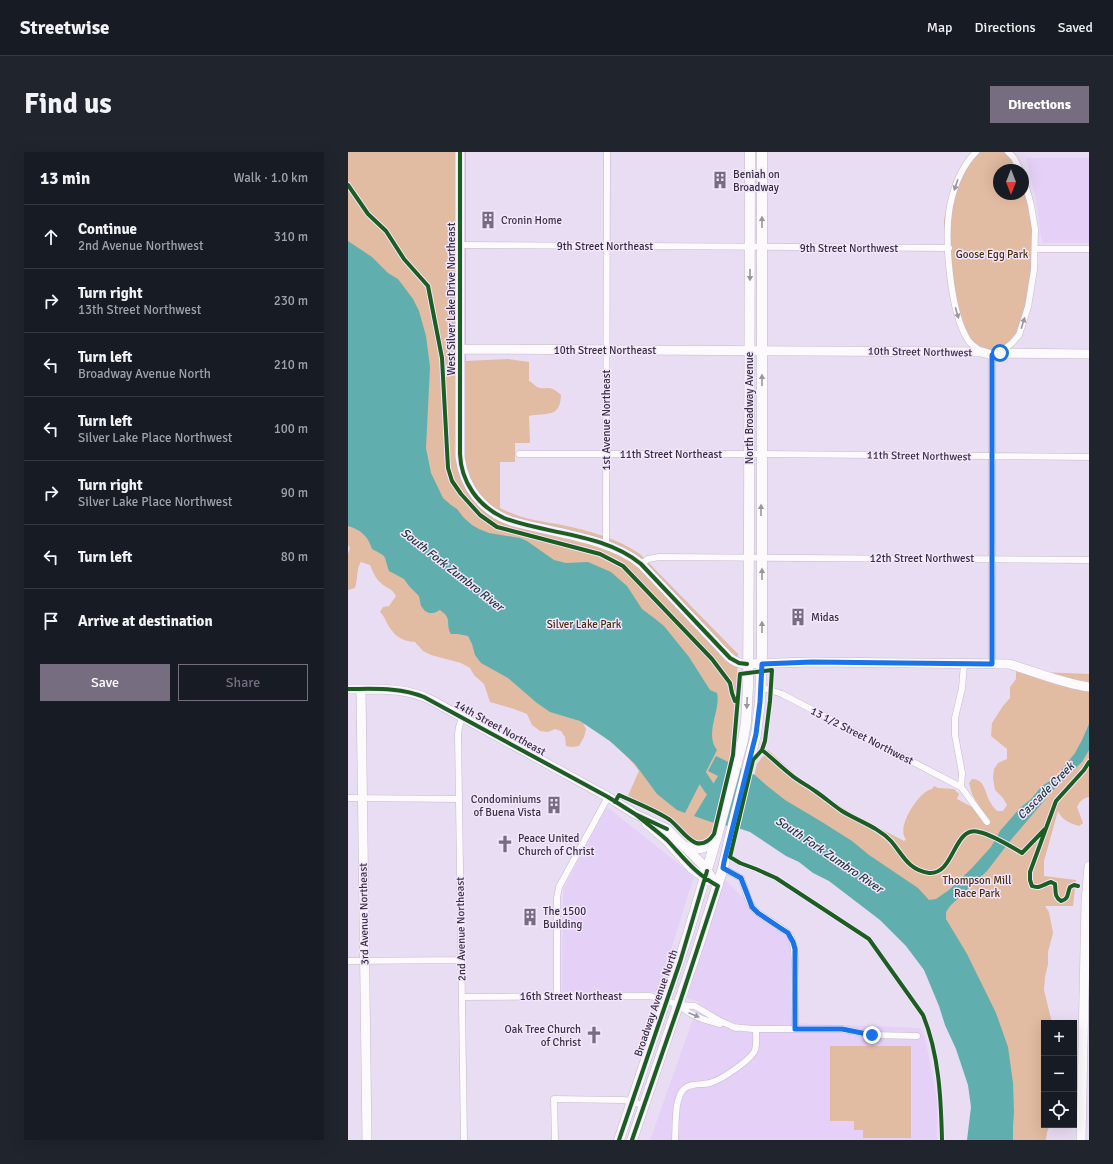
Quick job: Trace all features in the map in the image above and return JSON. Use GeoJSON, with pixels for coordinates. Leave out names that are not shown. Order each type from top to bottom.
{"type":"FeatureCollection","features":[{"type":"Feature","properties":{"kind":"main road","name":"North Broadway Avenue"},"geometry":{"type":"LineString","coordinates":[[750,152],[750,454],[762,664]]}},
{"type":"Feature","properties":{"kind":"main road","name":"North Broadway Avenue"},"geometry":{"type":"LineString","coordinates":[[747,664],[762,454],[762,152]]}},
{"type":"Feature","properties":{"kind":"main road","name":"Broadway Avenue North"},"geometry":{"type":"LineString","coordinates":[[618,1140],[667,1000],[717,838],[746,722],[747,664]]}},
{"type":"Feature","properties":{"kind":"main road","name":"Broadway Avenue North"},"geometry":{"type":"LineString","coordinates":[[632,1140],[679,1005],[723,868],[758,723],[762,664]]}},
{"type":"Feature","properties":{"kind":"street","name":"West Silver Lake Drive Northeast"},"geometry":{"type":"LineString","coordinates":[[460,152],[460,458],[465,478],[475,496],[488,509],[506,519],[606,544],[625,552],[641,564],[730,658],[738,663],[747,664]]}},
{"type":"Feature","properties":{"kind":"street","name":"1st Avenue Northeast"},"geometry":{"type":"LineString","coordinates":[[606,544],[607,152]]}},
{"type":"Feature","properties":{"kind":"street"},"geometry":{"type":"LineString","coordinates":[[976,152],[970,158],[961,173],[954,190],[948,226],[950,276],[961,327],[969,342],[982,352]]}},
{"type":"Feature","properties":{"kind":"street"},"geometry":{"type":"LineString","coordinates":[[1008,152],[1017,164]]}},
{"type":"Feature","properties":{"kind":"street"},"geometry":{"type":"LineString","coordinates":[[992,664],[992,457],[996,354],[1012,343],[1019,335],[1031,294],[1035,249],[1035,229],[1029,198]]}},
{"type":"Feature","properties":{"kind":"street","name":"9th Street Northeast"},"geometry":{"type":"LineString","coordinates":[[460,245],[750,247]]}},
{"type":"Feature","properties":{"kind":"street","name":"9th Street Northwest"},"geometry":{"type":"LineString","coordinates":[[750,247],[949,248]]}},
{"type":"Feature","properties":{"kind":"street"},"geometry":{"type":"LineString","coordinates":[[1035,249],[1089,249]]}},
{"type":"Feature","properties":{"kind":"street","name":"10th Street Northeast"},"geometry":{"type":"LineString","coordinates":[[460,349],[750,350]]}},
{"type":"Feature","properties":{"kind":"street","name":"10th Street Northwest"},"geometry":{"type":"LineString","coordinates":[[750,350],[1089,354]]}},
{"type":"Feature","properties":{"kind":"street","name":"11th Street Northeast"},"geometry":{"type":"LineString","coordinates":[[520,454],[750,454]]}},
{"type":"Feature","properties":{"kind":"street","name":"11th Street Northwest"},"geometry":{"type":"LineString","coordinates":[[750,454],[1089,457]]}},
{"type":"Feature","properties":{"kind":"street","name":"12th Street Northwest"},"geometry":{"type":"LineString","coordinates":[[641,564],[648,559],[659,557],[1089,560]]}},
{"type":"Feature","properties":{"kind":"street"},"geometry":{"type":"LineString","coordinates":[[747,664],[812,662],[1009,664],[1056,680],[1089,687]]}},
{"type":"Feature","properties":{"kind":"street"},"geometry":{"type":"LineString","coordinates":[[964,664],[962,688],[955,718],[955,735],[962,773],[961,787],[987,822]]}},
{"type":"Feature","properties":{"kind":"street","name":"13 1/2 Street Northwest"},"geometry":{"type":"LineString","coordinates":[[761,687],[782,694],[961,787]]}},
{"type":"Feature","properties":{"kind":"street","name":"14th Street Northeast"},"geometry":{"type":"LineString","coordinates":[[348,689],[390,689],[413,692],[431,700],[635,814],[667,829],[684,846],[706,875],[718,886]]}},
{"type":"Feature","properties":{"kind":"street","name":"3rd Avenue Northeast"},"geometry":{"type":"LineString","coordinates":[[361,689],[367,1140]]}},
{"type":"Feature","properties":{"kind":"street","name":"2nd Avenue Northeast"},"geometry":{"type":"LineString","coordinates":[[462,718],[458,734],[464,1140]]}},
{"type":"Feature","properties":{"kind":"street"},"geometry":{"type":"LineString","coordinates":[[348,798],[459,799]]}},
{"type":"Feature","properties":{"kind":"street"},"geometry":{"type":"LineString","coordinates":[[557,996],[557,898],[559,888],[608,798]]}},
{"type":"Feature","properties":{"kind":"street","name":"14th Street Northeast"},"geometry":{"type":"LineString","coordinates":[[635,814],[666,840],[691,868],[706,875]]}},
{"type":"Feature","properties":{"kind":"street"},"geometry":{"type":"LineString","coordinates":[[684,846],[699,849],[707,847],[717,838]]}},
{"type":"Feature","properties":{"kind":"street"},"geometry":{"type":"LineString","coordinates":[[1081,1140],[1086,902],[1089,866]]}},
{"type":"Feature","properties":{"kind":"street"},"geometry":{"type":"LineString","coordinates":[[723,868],[741,878],[752,907],[758,913],[783,929],[790,936],[795,949],[795,1029]]}},
{"type":"Feature","properties":{"kind":"street"},"geometry":{"type":"LineString","coordinates":[[348,961],[462,960]]}},
{"type":"Feature","properties":{"kind":"street","name":"16th Street Northeast"},"geometry":{"type":"LineString","coordinates":[[462,997],[650,996],[667,1000],[679,1005]]}},
{"type":"Feature","properties":{"kind":"street"},"geometry":{"type":"LineString","coordinates":[[679,1005],[688,1014],[710,1022],[736,1028],[842,1029],[872,1035],[917,1036]]}},
{"type":"Feature","properties":{"kind":"street"},"geometry":{"type":"LineString","coordinates":[[679,1005],[695,1006],[700,1008],[720,1022],[736,1028]]}},
{"type":"Feature","properties":{"kind":"street"},"geometry":{"type":"LineString","coordinates":[[675,1140],[677,1106],[680,1095],[684,1089],[689,1085],[712,1082],[749,1059],[755,1049],[756,1029]]}},
{"type":"Feature","properties":{"kind":"street"},"geometry":{"type":"LineString","coordinates":[[555,1140],[554,1099],[622,1100],[632,1101],[644,1106]]}},
{"type":"Feature","properties":{"kind":"shaded area"},"geometry":{"type":"Polygon","coordinates":[[[1026,158],[1089,158],[1089,243],[1042,243],[1035,196],[1029,171],[1029,164],[1027,164],[1026,158]]]}},
{"type":"Feature","properties":{"kind":"shaded area"},"geometry":{"type":"Polygon","coordinates":[[[607,807],[694,876],[658,992],[562,992],[563,889],[607,807]]]}},
{"type":"Feature","properties":{"kind":"shaded area"},"geometry":{"type":"Polygon","coordinates":[[[724,879],[749,903],[791,933],[792,1023],[920,1028],[925,1037],[937,1100],[937,1140],[650,1140],[699,1002],[687,998],[724,879]]]}},
{"type":"Feature","properties":{"kind":"green space","name":"Silver Lake Park"},"geometry":{"type":"Polygon","coordinates":[[[348,152],[466,152],[466,361],[508,359],[529,362],[529,381],[540,388],[553,389],[561,395],[560,403],[555,411],[546,414],[529,416],[530,443],[515,443],[515,462],[500,462],[500,508],[523,517],[562,525],[612,539],[631,548],[640,554],[738,654],[733,755],[714,834],[707,842],[697,843],[693,841],[666,817],[627,798],[639,771],[621,750],[591,728],[583,723],[586,729],[579,746],[566,746],[565,737],[561,731],[555,729],[548,732],[540,731],[532,725],[527,714],[490,702],[484,684],[474,675],[470,668],[461,663],[431,655],[423,651],[415,642],[398,637],[390,628],[380,612],[383,607],[389,606],[396,596],[377,579],[370,565],[361,562],[358,568],[355,588],[348,590],[348,554],[350,548],[348,545],[348,152]]]}},
{"type":"Feature","properties":{"kind":"green space","name":"Goose Egg Park"},"geometry":{"type":"Polygon","coordinates":[[[976,152],[1008,152],[1016,164],[993,164],[993,200],[1029,200],[1029,198],[1031,205],[1034,270],[1019,335],[1000,353],[982,352],[961,327],[944,229],[946,210],[951,204],[954,190],[976,152]]]}},
{"type":"Feature","properties":{"kind":"green space","name":"Thompson Mill Race Park"},"geometry":{"type":"Polygon","coordinates":[[[1016,671],[1089,674],[1089,797],[1082,800],[1077,807],[1083,823],[1079,826],[1069,822],[1062,817],[1058,811],[1044,861],[1044,876],[1076,880],[1073,906],[1045,906],[1049,912],[1053,933],[1048,952],[1048,964],[1044,990],[1051,1020],[1041,1020],[1041,1128],[1049,1128],[1046,1140],[991,1140],[925,929],[747,806],[757,764],[768,750],[799,778],[849,812],[904,841],[906,839],[903,834],[904,827],[910,810],[921,796],[934,786],[938,788],[954,789],[959,794],[957,799],[983,813],[972,794],[969,783],[972,779],[979,781],[984,786],[989,800],[995,809],[997,811],[1003,811],[1007,805],[1003,798],[995,790],[993,778],[994,769],[998,763],[1007,759],[1007,749],[991,736],[992,723],[1010,698],[1010,687],[1016,679],[1016,671]]]}},
{"type":"Feature","properties":{"kind":"green space"},"geometry":{"type":"Polygon","coordinates":[[[830,1046],[911,1046],[911,1138],[863,1138],[863,1130],[854,1130],[854,1121],[830,1121],[830,1046]]]}},
{"type":"Feature","properties":{"kind":"water"},"geometry":{"type":"Polygon","coordinates":[[[348,241],[372,257],[388,273],[398,279],[413,299],[419,311],[426,336],[430,367],[426,448],[431,473],[443,498],[457,509],[472,525],[479,529],[489,533],[520,538],[527,541],[554,560],[566,563],[588,562],[611,572],[627,586],[642,609],[664,626],[689,657],[710,690],[717,693],[718,700],[712,736],[713,743],[717,750],[685,813],[677,810],[657,794],[635,764],[610,741],[580,721],[550,712],[508,678],[481,663],[475,655],[468,636],[451,634],[448,619],[440,610],[434,613],[425,611],[421,606],[419,596],[404,579],[389,571],[385,557],[372,549],[368,540],[363,534],[357,529],[348,526],[348,241]]]}},
{"type":"Feature","properties":{"kind":"water","name":"Cascade Creek"},"geometry":{"type":"Polygon","coordinates":[[[1089,724],[1089,750],[1082,762],[1054,789],[987,871],[950,906],[946,912],[946,919],[967,954],[996,1013],[1008,1047],[1013,1083],[1013,1140],[967,1140],[971,1107],[968,1085],[956,1049],[924,970],[906,946],[880,920],[829,881],[813,873],[799,862],[786,856],[750,832],[694,816],[718,776],[708,771],[716,756],[755,775],[785,800],[852,841],[869,855],[918,888],[929,900],[936,899],[949,890],[971,869],[991,847],[1000,831],[1020,808],[1031,799],[1042,786],[1056,777],[1075,753],[1089,724]]]}},
{"type":"Feature","properties":{"kind":"waterway","name":"South Fork Zumbro River"},"geometry":{"type":"LineString","coordinates":[[694,765],[710,789],[725,796]]}},
{"type":"Feature","properties":{"kind":"cycle path"},"geometry":{"type":"LineString","coordinates":[[460,152],[460,454],[464,474],[473,492],[486,507],[504,518],[521,524],[593,540],[626,554],[641,564],[730,658],[739,663],[747,664]]}},
{"type":"Feature","properties":{"kind":"cycle path"},"geometry":{"type":"LineString","coordinates":[[348,185],[368,214],[386,231],[404,259],[428,286],[442,358],[448,468],[452,481],[461,494],[480,515],[497,527],[600,554],[623,566],[712,659],[730,683],[735,701]]}},
{"type":"Feature","properties":{"kind":"cycle path"},"geometry":{"type":"LineString","coordinates":[[615,802],[619,795],[664,816],[692,841],[696,843],[704,843],[709,840],[714,834],[733,755],[740,674],[772,670],[765,741],[762,750],[753,760],[730,857],[740,863],[776,878],[869,939],[923,1015],[933,1045],[936,1061],[940,1092],[942,1140]]}},
{"type":"Feature","properties":{"kind":"cycle path"},"geometry":{"type":"LineString","coordinates":[[348,689],[396,690],[424,697],[608,797],[635,814],[667,829]]}},
{"type":"Feature","properties":{"kind":"cycle path"},"geometry":{"type":"LineString","coordinates":[[762,750],[793,776],[839,809],[886,836],[907,861],[916,869],[929,873],[938,872],[949,859],[959,842],[970,832],[979,832],[990,836],[1022,853],[1045,829]]}},
{"type":"Feature","properties":{"kind":"cycle path"},"geometry":{"type":"LineString","coordinates":[[1078,886],[1074,885],[1070,887],[1067,898],[1061,901],[1056,896],[1055,884],[1051,882],[1040,887],[1032,886],[1030,872],[1056,801],[1084,770],[1089,762]]}},
{"type":"Feature","properties":{"kind":"cycle path"},"geometry":{"type":"LineString","coordinates":[[632,1140],[679,1005],[718,886],[696,871],[667,840],[635,814]]}},
{"type":"Feature","properties":{"kind":"cycle path"},"geometry":{"type":"LineString","coordinates":[[619,1140],[680,962],[707,871]]}},
{"type":"Feature","properties":{"kind":"place","name":"Beniah on Broadway"},"geometry":{"type":"Point","coordinates":[720,180]}},
{"type":"Feature","properties":{"kind":"place","name":"Cronin Home"},"geometry":{"type":"Point","coordinates":[488,220]}},
{"type":"Feature","properties":{"kind":"place","name":"Midas"},"geometry":{"type":"Point","coordinates":[798,617]}},
{"type":"Feature","properties":{"kind":"place","name":"Condominiums of Buena Vista"},"geometry":{"type":"Point","coordinates":[554,805]}},
{"type":"Feature","properties":{"kind":"place","name":"Peace United Church of Christ"},"geometry":{"type":"Point","coordinates":[505,844]}},
{"type":"Feature","properties":{"kind":"place","name":"The 1500 Building"},"geometry":{"type":"Point","coordinates":[530,917]}},
{"type":"Feature","properties":{"kind":"place","name":"Oak Tree Church of Christ"},"geometry":{"type":"Point","coordinates":[594,1035]}},
{"type":"Feature","properties":{"kind":"route"},"geometry":{"type":"LineString","coordinates":[[872,1035],[842,1029],[795,1029],[795,949],[793,942],[788,933],[758,913],[752,907],[741,878],[723,868],[724,862],[756,734],[760,702],[762,664],[777,662],[812,662],[992,664],[992,355],[1000,353]]}}]}
